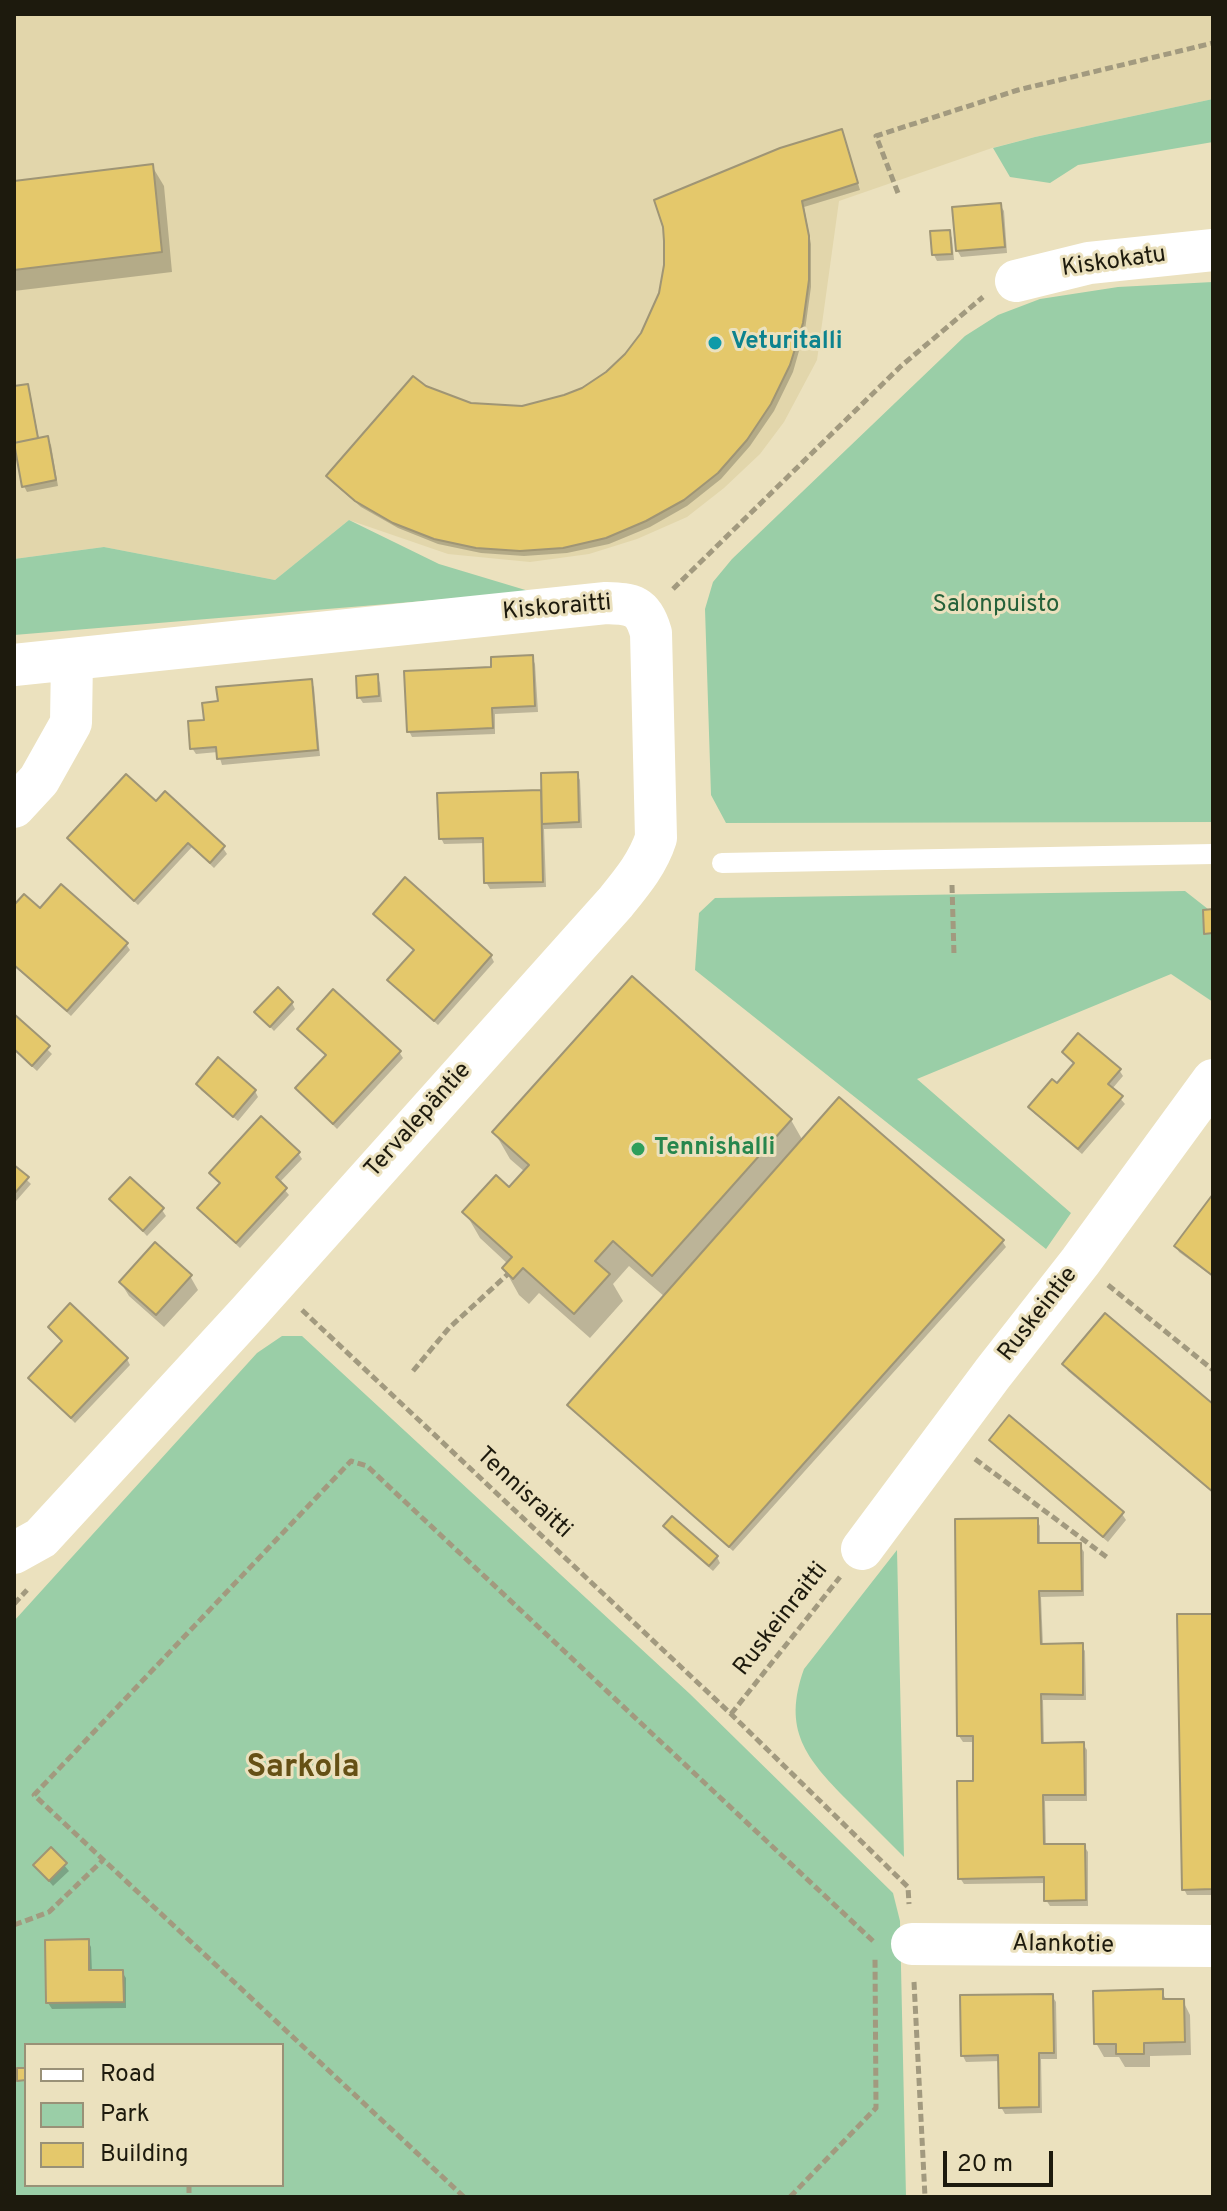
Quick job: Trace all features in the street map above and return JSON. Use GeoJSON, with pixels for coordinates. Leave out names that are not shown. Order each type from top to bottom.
{"type":"FeatureCollection","features":[{"type":"Feature","properties":{"kind":"street","name":"Kiskokatu"},"geometry":{"type":"LineString","coordinates":[[1016,281],[1089,263],[1213,250]]}},
{"type":"Feature","properties":{"kind":"street","name":"Kiskoraitti"},"geometry":{"type":"LineString","coordinates":[[14,665],[606,603],[631,604],[646,615]]}},
{"type":"Feature","properties":{"kind":"street","name":"Tervalepäntie"},"geometry":{"type":"LineString","coordinates":[[14,1553],[41,1538],[248,1313],[638,875],[656,838],[651,633],[646,615]]}},
{"type":"Feature","properties":{"kind":"street"},"geometry":{"type":"LineString","coordinates":[[14,807],[39,780],[71,723],[72,659]]}},
{"type":"Feature","properties":{"kind":"street","name":"Ruskeintie"},"geometry":{"type":"LineString","coordinates":[[862,1549],[1080,1262],[1213,1080]]}},
{"type":"Feature","properties":{"kind":"street","name":"Alankotie"},"geometry":{"type":"LineString","coordinates":[[912,1944],[1213,1946]]}},
{"type":"Feature","properties":{"kind":"lane"},"geometry":{"type":"LineString","coordinates":[[722,863],[1213,854]]}},
{"type":"Feature","properties":{"kind":"path"},"geometry":{"type":"LineString","coordinates":[[898,193],[876,136],[1018,90],[1213,43]]}},
{"type":"Feature","properties":{"kind":"path","name":"Kiskoraitti"},"geometry":{"type":"LineString","coordinates":[[646,615],[901,366],[976,301],[1016,281]]}},
{"type":"Feature","properties":{"kind":"path"},"geometry":{"type":"LineString","coordinates":[[952,860],[954,955]]}},
{"type":"Feature","properties":{"kind":"path"},"geometry":{"type":"LineString","coordinates":[[1080,1262],[1213,1370]]}},
{"type":"Feature","properties":{"kind":"path"},"geometry":{"type":"LineString","coordinates":[[413,1371],[449,1328],[508,1274]]}},
{"type":"Feature","properties":{"kind":"path","name":"Tennisraitti"},"geometry":{"type":"LineString","coordinates":[[291,1299],[731,1714]]}},
{"type":"Feature","properties":{"kind":"path"},"geometry":{"type":"LineString","coordinates":[[945,1436],[1108,1558]]}},
{"type":"Feature","properties":{"kind":"path"},"geometry":{"type":"LineString","coordinates":[[464,2197],[34,1795],[351,1461],[367,1466],[875,1943],[876,2108],[790,2197]]}},
{"type":"Feature","properties":{"kind":"path","name":"Ruskeinraitti"},"geometry":{"type":"LineString","coordinates":[[731,1714],[862,1549]]}},
{"type":"Feature","properties":{"kind":"path"},"geometry":{"type":"LineString","coordinates":[[14,1925],[49,1912],[103,1860]]}},
{"type":"Feature","properties":{"kind":"shaded area"},"geometry":{"type":"Polygon","coordinates":[[[14,14],[1213,14],[1213,99],[992,148],[839,201],[817,360],[784,422],[760,454],[687,517],[637,539],[589,554],[530,562],[448,554],[349,520],[275,580],[104,547],[14,559],[14,14]]]}},
{"type":"Feature","properties":{"kind":"green space"},"geometry":{"type":"Polygon","coordinates":[[[1213,99],[1213,142],[1078,165],[1050,183],[1010,177],[993,148],[1035,137],[1213,99]]]}},
{"type":"Feature","properties":{"kind":"green space","name":"Salonpuisto"},"geometry":{"type":"Polygon","coordinates":[[[1213,282],[1213,822],[726,823],[711,795],[705,609],[713,582],[732,559],[965,336],[998,315],[1040,299],[1118,287],[1213,282]]]}},
{"type":"Feature","properties":{"kind":"green space"},"geometry":{"type":"Polygon","coordinates":[[[349,520],[439,564],[532,592],[14,635],[14,559],[104,547],[275,580],[349,520]]]}},
{"type":"Feature","properties":{"kind":"green space"},"geometry":{"type":"Polygon","coordinates":[[[1185,891],[1213,913],[1213,1002],[1171,974],[917,1079],[1071,1213],[1046,1249],[695,970],[699,913],[715,898],[1185,891]]]}},
{"type":"Feature","properties":{"kind":"green space"},"geometry":{"type":"Polygon","coordinates":[[[282,1336],[302,1336],[690,1694],[893,1893],[900,1921],[906,2197],[14,2197],[14,1621],[257,1353],[282,1336]]]}},
{"type":"Feature","properties":{"kind":"green space"},"geometry":{"type":"Polygon","coordinates":[[[897,1550],[904,1857],[820,1770],[802,1742],[796,1709],[804,1669],[897,1550]]]}},
{"type":"Feature","properties":{"kind":"building","name":"Veturitalli"},"geometry":{"type":"Polygon","coordinates":[[[842,129],[858,183],[802,201],[809,236],[809,280],[803,323],[790,365],[771,404],[747,440],[718,473],[684,500],[606,538],[563,548],[520,551],[476,548],[434,539],[393,523],[355,501],[326,476],[413,376],[426,386],[471,403],[522,406],[582,388],[606,372],[641,333],[659,293],[664,241],[654,200],[780,148],[842,129]]]}},
{"type":"Feature","properties":{"kind":"building"},"geometry":{"type":"Polygon","coordinates":[[[153,164],[162,252],[14,270],[14,181],[153,164]]]}},
{"type":"Feature","properties":{"kind":"building"},"geometry":{"type":"Polygon","coordinates":[[[1001,203],[1005,247],[956,251],[952,207],[1001,203]]]}},
{"type":"Feature","properties":{"kind":"building"},"geometry":{"type":"Polygon","coordinates":[[[950,230],[952,254],[932,255],[930,231],[950,230]]]}},
{"type":"Feature","properties":{"kind":"building"},"geometry":{"type":"Polygon","coordinates":[[[28,384],[38,438],[14,443],[14,386],[28,384]]]}},
{"type":"Feature","properties":{"kind":"building"},"geometry":{"type":"Polygon","coordinates":[[[48,436],[56,480],[22,487],[14,443],[48,436]]]}},
{"type":"Feature","properties":{"kind":"building"},"geometry":{"type":"Polygon","coordinates":[[[533,655],[535,706],[492,708],[493,728],[407,732],[404,671],[491,667],[491,657],[533,655]]]}},
{"type":"Feature","properties":{"kind":"building"},"geometry":{"type":"Polygon","coordinates":[[[378,674],[379,696],[357,698],[356,676],[378,674]]]}},
{"type":"Feature","properties":{"kind":"building"},"geometry":{"type":"Polygon","coordinates":[[[312,679],[318,750],[217,759],[216,747],[190,749],[188,721],[204,720],[202,703],[218,701],[216,687],[312,679]]]}},
{"type":"Feature","properties":{"kind":"building"},"geometry":{"type":"Polygon","coordinates":[[[578,772],[579,822],[542,824],[541,773],[578,772]]]}},
{"type":"Feature","properties":{"kind":"building"},"geometry":{"type":"Polygon","coordinates":[[[126,774],[156,801],[165,791],[225,846],[210,863],[188,843],[134,901],[67,838],[126,774]]]}},
{"type":"Feature","properties":{"kind":"building"},"geometry":{"type":"Polygon","coordinates":[[[541,790],[543,882],[484,883],[483,838],[439,839],[437,793],[541,790]]]}},
{"type":"Feature","properties":{"kind":"building"},"geometry":{"type":"Polygon","coordinates":[[[405,877],[492,955],[434,1021],[387,980],[414,950],[373,914],[405,877]]]}},
{"type":"Feature","properties":{"kind":"building"},"geometry":{"type":"Polygon","coordinates":[[[61,884],[128,943],[67,1011],[14,965],[14,905],[24,894],[40,908],[61,884]]]}},
{"type":"Feature","properties":{"kind":"building"},"geometry":{"type":"Polygon","coordinates":[[[1213,909],[1213,933],[1204,934],[1203,910],[1213,909]]]}},
{"type":"Feature","properties":{"kind":"building","name":"Tennishalli"},"geometry":{"type":"Polygon","coordinates":[[[632,976],[792,1119],[652,1276],[613,1241],[595,1261],[610,1274],[574,1314],[523,1268],[513,1279],[502,1268],[512,1257],[462,1212],[496,1175],[509,1187],[529,1165],[492,1132],[632,976]]]}},
{"type":"Feature","properties":{"kind":"building"},"geometry":{"type":"Polygon","coordinates":[[[278,987],[293,1002],[270,1027],[254,1012],[278,987]]]}},
{"type":"Feature","properties":{"kind":"building"},"geometry":{"type":"Polygon","coordinates":[[[333,989],[401,1051],[333,1124],[295,1088],[326,1055],[297,1029],[333,989]]]}},
{"type":"Feature","properties":{"kind":"building"},"geometry":{"type":"Polygon","coordinates":[[[14,1014],[50,1046],[32,1066],[14,1049],[14,1014]]]}},
{"type":"Feature","properties":{"kind":"building"},"geometry":{"type":"Polygon","coordinates":[[[1078,1033],[1121,1069],[1108,1084],[1123,1096],[1078,1149],[1028,1107],[1052,1079],[1057,1083],[1074,1063],[1062,1052],[1078,1033]]]}},
{"type":"Feature","properties":{"kind":"building"},"geometry":{"type":"Polygon","coordinates":[[[218,1057],[256,1090],[233,1117],[196,1084],[218,1057]]]}},
{"type":"Feature","properties":{"kind":"building"},"geometry":{"type":"Polygon","coordinates":[[[839,1097],[1004,1240],[729,1547],[567,1405],[839,1097]]]}},
{"type":"Feature","properties":{"kind":"building"},"geometry":{"type":"Polygon","coordinates":[[[261,1116],[300,1152],[276,1177],[287,1188],[236,1243],[197,1208],[220,1183],[209,1173],[261,1116]]]}},
{"type":"Feature","properties":{"kind":"building"},"geometry":{"type":"Polygon","coordinates":[[[14,1165],[29,1177],[14,1194],[14,1165]]]}},
{"type":"Feature","properties":{"kind":"building"},"geometry":{"type":"Polygon","coordinates":[[[130,1177],[164,1208],[143,1231],[109,1199],[130,1177]]]}},
{"type":"Feature","properties":{"kind":"building"},"geometry":{"type":"Polygon","coordinates":[[[1213,1194],[1213,1276],[1174,1246],[1213,1194]]]}},
{"type":"Feature","properties":{"kind":"building"},"geometry":{"type":"Polygon","coordinates":[[[155,1242],[192,1275],[156,1315],[119,1282],[155,1242]]]}},
{"type":"Feature","properties":{"kind":"building"},"geometry":{"type":"Polygon","coordinates":[[[70,1303],[128,1358],[71,1418],[28,1378],[62,1341],[48,1327],[70,1303]]]}},
{"type":"Feature","properties":{"kind":"building"},"geometry":{"type":"Polygon","coordinates":[[[1105,1313],[1213,1404],[1213,1492],[1062,1364],[1105,1313]]]}},
{"type":"Feature","properties":{"kind":"building"},"geometry":{"type":"Polygon","coordinates":[[[1009,1415],[1124,1512],[1103,1537],[989,1440],[1009,1415]]]}},
{"type":"Feature","properties":{"kind":"building"},"geometry":{"type":"Polygon","coordinates":[[[672,1516],[718,1556],[709,1566],[663,1526],[672,1516]]]}},
{"type":"Feature","properties":{"kind":"building"},"geometry":{"type":"Polygon","coordinates":[[[1038,1518],[1038,1543],[1081,1543],[1082,1591],[1039,1591],[1041,1644],[1083,1643],[1083,1695],[1041,1694],[1042,1743],[1084,1742],[1085,1795],[1043,1795],[1044,1844],[1085,1844],[1086,1900],[1044,1901],[1044,1877],[958,1879],[957,1781],[973,1781],[973,1736],[957,1736],[955,1519],[1038,1518]]]}},
{"type":"Feature","properties":{"kind":"building"},"geometry":{"type":"Polygon","coordinates":[[[1177,1614],[1213,1614],[1213,1889],[1182,1890],[1177,1614]]]}},
{"type":"Feature","properties":{"kind":"building"},"geometry":{"type":"Polygon","coordinates":[[[51,1847],[67,1863],[49,1881],[33,1865],[51,1847]]]}},
{"type":"Feature","properties":{"kind":"building"},"geometry":{"type":"Polygon","coordinates":[[[89,1939],[89,1970],[123,1970],[124,2002],[46,2003],[45,1940],[89,1939]]]}},
{"type":"Feature","properties":{"kind":"building"},"geometry":{"type":"Polygon","coordinates":[[[1163,1989],[1163,1999],[1184,1999],[1185,2042],[1144,2043],[1144,2054],[1116,2054],[1116,2044],[1094,2044],[1093,1991],[1163,1989]]]}},
{"type":"Feature","properties":{"kind":"building"},"geometry":{"type":"Polygon","coordinates":[[[1053,1994],[1054,2053],[1039,2053],[1039,2107],[999,2108],[998,2055],[961,2056],[960,1995],[1053,1994]]]}},
{"type":"Feature","properties":{"kind":"building"},"geometry":{"type":"Polygon","coordinates":[[[17,2068],[24,2068],[24,2080],[17,2081],[17,2068]]]}},
{"type":"Feature","properties":{"kind":"place","name":"Veturitalli"},"geometry":{"type":"Point","coordinates":[715,343]}},
{"type":"Feature","properties":{"kind":"place","name":"Tennishalli"},"geometry":{"type":"Point","coordinates":[638,1149]}},
{"type":"Feature","properties":{"kind":"district","name":"Sarkola"},"geometry":{"type":"Point","coordinates":[303,1770]}}]}
